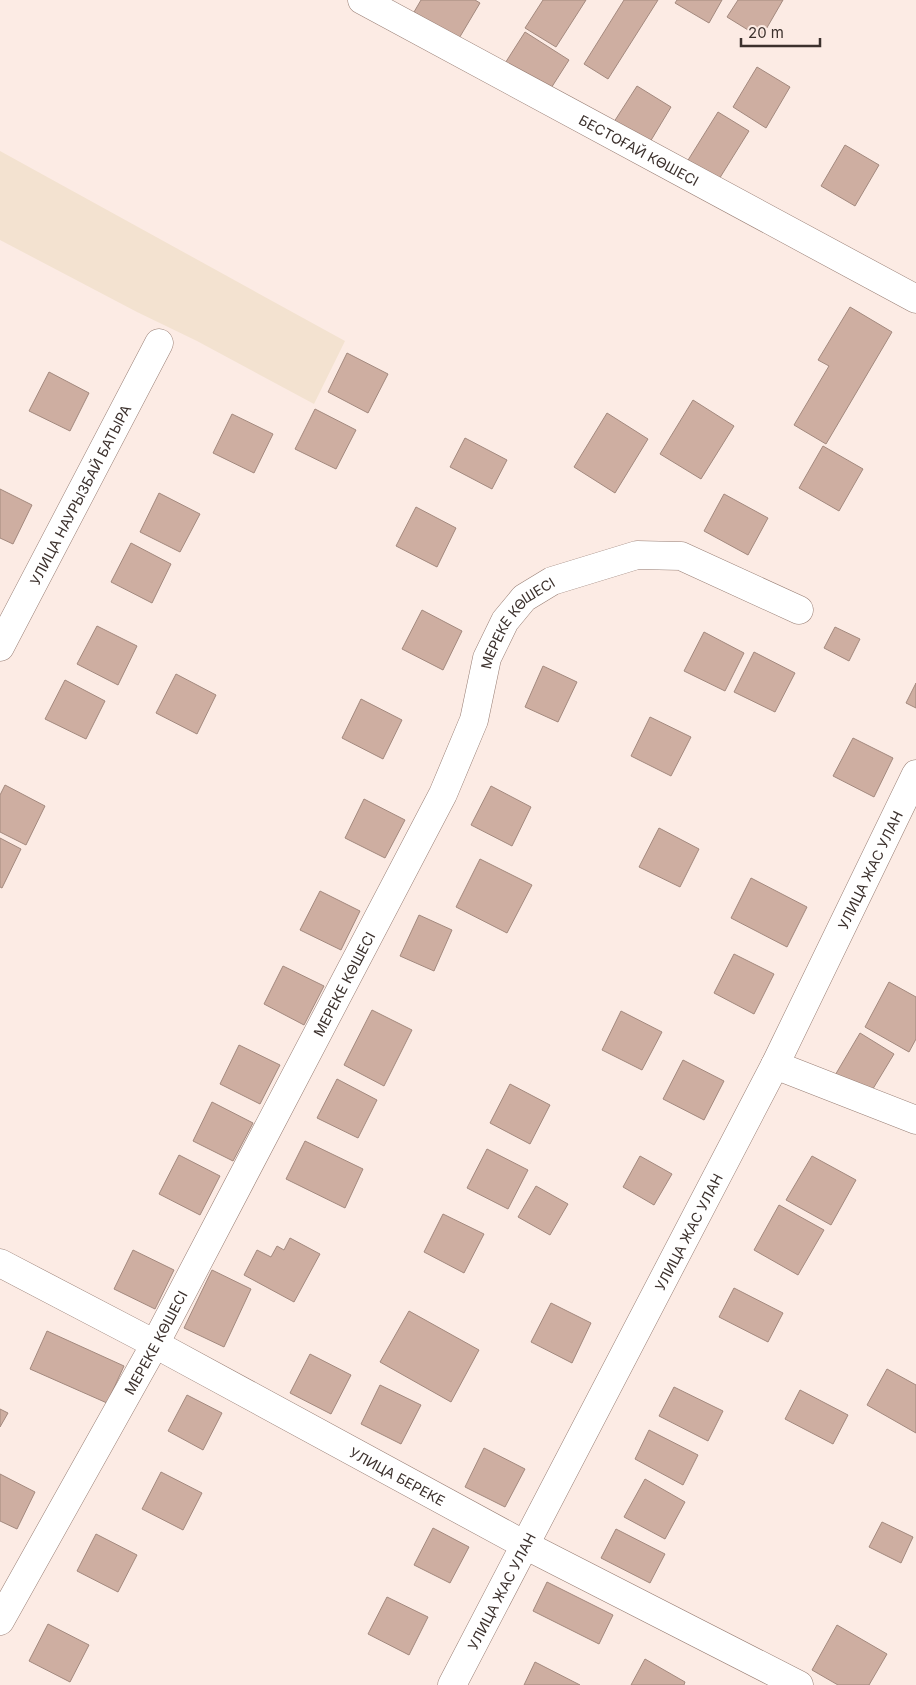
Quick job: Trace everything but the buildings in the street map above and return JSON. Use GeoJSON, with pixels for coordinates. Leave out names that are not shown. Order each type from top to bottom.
{"type":"FeatureCollection","features":[{"type":"Feature","properties":{"kind":"street","name":"БЕСТОҒАЙ КӨШЕСІ"},"geometry":{"type":"LineString","coordinates":[[362,0],[916,299]]}},
{"type":"Feature","properties":{"kind":"street","name":"УЛИЦА НАУРЫЗБАЙ БАТЫРА"},"geometry":{"type":"LineString","coordinates":[[0,646],[159,343]]}},
{"type":"Feature","properties":{"kind":"street","name":"МЕРЕКЕ КӨШЕСІ"},"geometry":{"type":"LineString","coordinates":[[0,1621],[155,1344],[443,794],[474,720],[487,658],[505,621],[524,598],[552,581],[637,554],[681,556],[799,610]]}},
{"type":"Feature","properties":{"kind":"street","name":"УЛИЦА ЖАС УЛАН"},"geometry":{"type":"LineString","coordinates":[[452,1685],[775,1065],[916,774]]}},
{"type":"Feature","properties":{"kind":"street"},"geometry":{"type":"LineString","coordinates":[[775,1065],[916,1120]]}},
{"type":"Feature","properties":{"kind":"street","name":"УЛИЦА БЕРЕКЕ"},"geometry":{"type":"LineString","coordinates":[[0,1263],[155,1344],[525,1545],[799,1685]]}},
{"type":"Feature","properties":{"kind":"shaded area"},"geometry":{"type":"Polygon","coordinates":[[[0,151],[345,341],[314,404],[197,341],[137,312],[0,240],[0,151]]]}}]}
